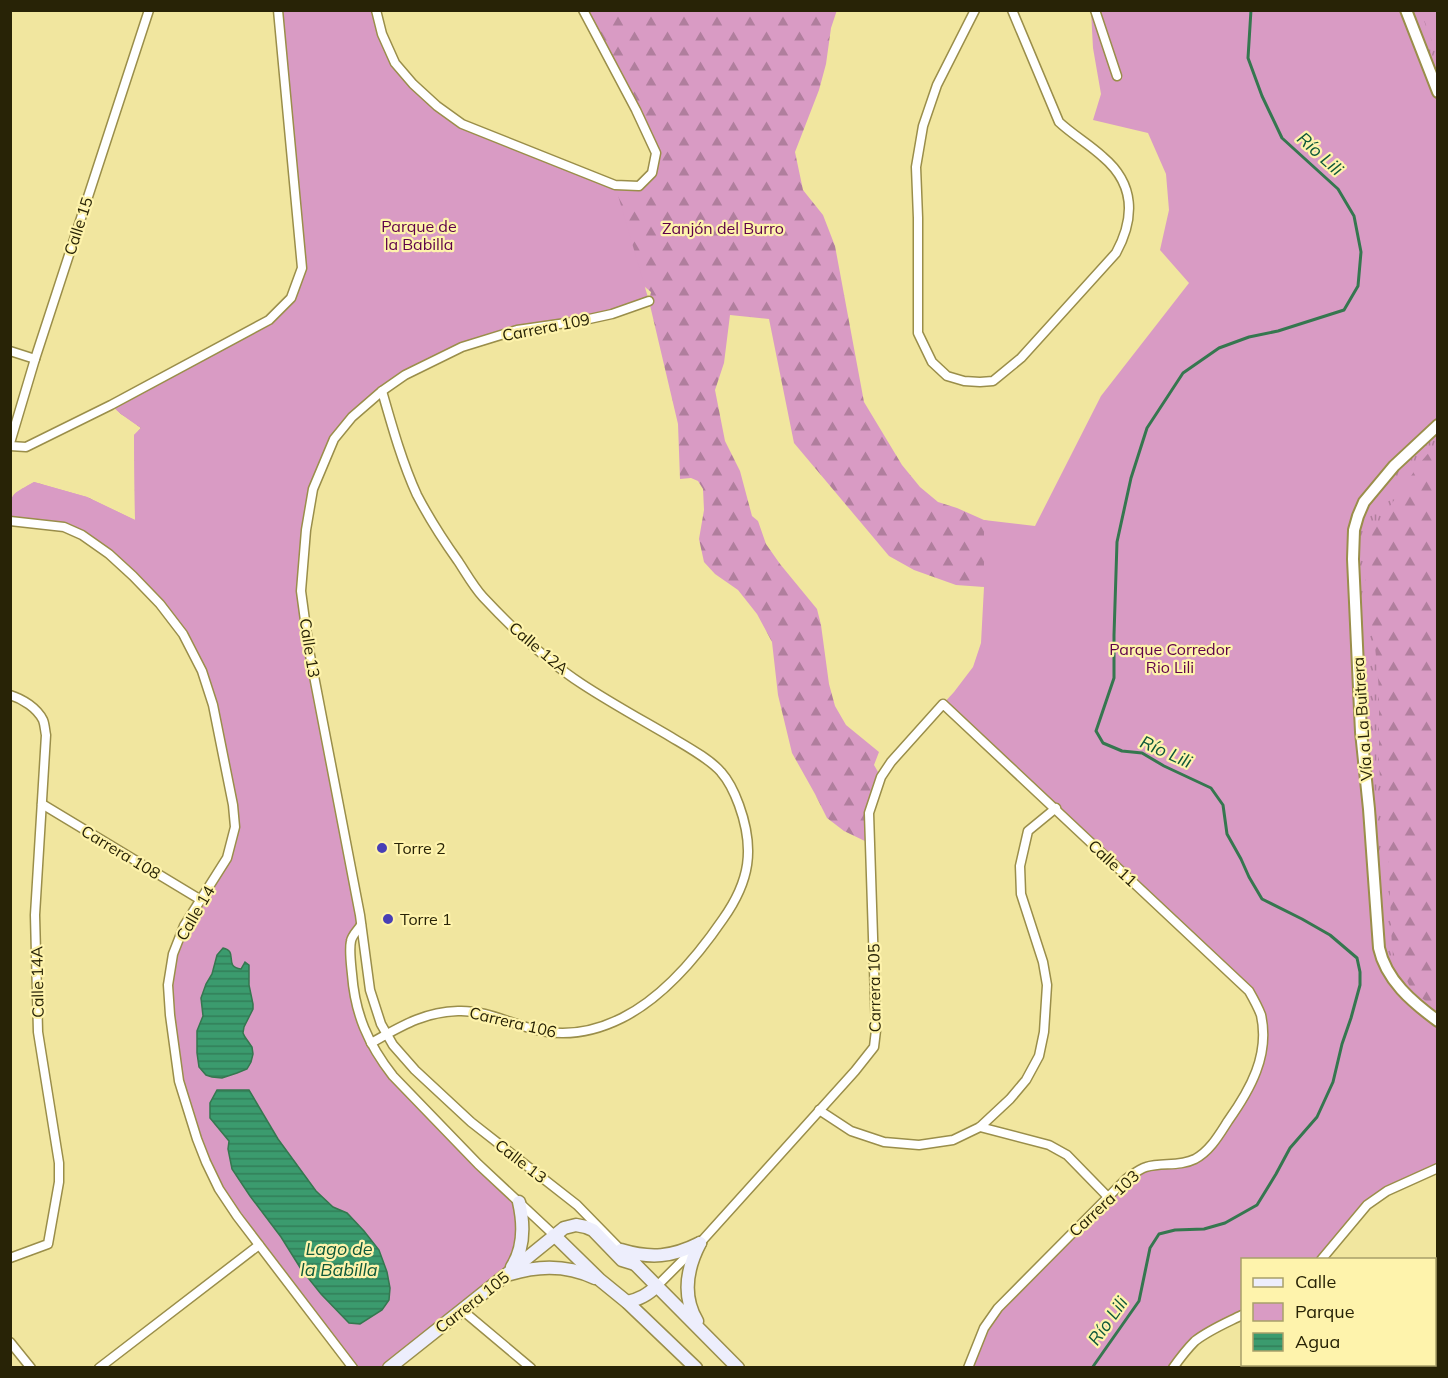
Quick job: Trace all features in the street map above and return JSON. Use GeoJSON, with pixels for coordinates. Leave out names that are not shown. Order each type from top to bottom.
{"type":"FeatureCollection","features":[{"type":"Feature","properties":{"kind":"main road"},"geometry":{"type":"LineString","coordinates":[[506,1275],[515,1262],[522,1240],[523,1217],[519,1202]]}},
{"type":"Feature","properties":{"kind":"main road"},"geometry":{"type":"LineString","coordinates":[[554,1235],[569,1226],[586,1227],[601,1237],[622,1260],[635,1264]]}},
{"type":"Feature","properties":{"kind":"main road","name":"Calle 13"},"geometry":{"type":"LineString","coordinates":[[554,1235],[696,1368]]}},
{"type":"Feature","properties":{"kind":"main road","name":"Carrera 105"},"geometry":{"type":"LineString","coordinates":[[389,1368],[554,1235]]}},
{"type":"Feature","properties":{"kind":"main road"},"geometry":{"type":"LineString","coordinates":[[621,1250],[652,1256],[669,1255],[685,1251],[700,1243]]}},
{"type":"Feature","properties":{"kind":"main road"},"geometry":{"type":"LineString","coordinates":[[700,1243],[693,1256],[687,1285],[692,1313],[703,1333]]}},
{"type":"Feature","properties":{"kind":"main road","name":"Calle 13"},"geometry":{"type":"LineString","coordinates":[[621,1250],[738,1368]]}},
{"type":"Feature","properties":{"kind":"main road"},"geometry":{"type":"LineString","coordinates":[[506,1275],[522,1270],[554,1267],[578,1271],[600,1280]]}},
{"type":"Feature","properties":{"kind":"main road"},"geometry":{"type":"LineString","coordinates":[[627,1302],[638,1300],[657,1286]]}},
{"type":"Feature","properties":{"kind":"street","name":"Calle 15"},"geometry":{"type":"LineString","coordinates":[[10,445],[35,359],[149,10]]}},
{"type":"Feature","properties":{"kind":"street"},"geometry":{"type":"LineString","coordinates":[[10,445],[26,447],[122,399],[269,320],[291,298],[302,268],[278,10]]}},
{"type":"Feature","properties":{"kind":"street"},"geometry":{"type":"LineString","coordinates":[[376,10],[382,34],[395,63],[437,106],[462,124],[615,184],[639,186],[652,173],[656,153],[583,10]]}},
{"type":"Feature","properties":{"kind":"street"},"geometry":{"type":"LineString","coordinates":[[975,10],[937,85],[923,126],[916,167],[919,230],[918,333],[932,362],[946,376],[980,382],[993,381],[1021,358],[1116,253],[1124,238],[1130,212],[1126,188],[1117,172],[1105,158],[1059,122],[1012,10]]}},
{"type":"Feature","properties":{"kind":"street"},"geometry":{"type":"LineString","coordinates":[[1095,10],[1117,76]]}},
{"type":"Feature","properties":{"kind":"street"},"geometry":{"type":"LineString","coordinates":[[1406,10],[1437,92]]}},
{"type":"Feature","properties":{"kind":"street","name":"Carrera 109"},"geometry":{"type":"LineString","coordinates":[[382,391],[405,375],[462,347],[517,330],[612,314],[650,301]]}},
{"type":"Feature","properties":{"kind":"street"},"geometry":{"type":"LineString","coordinates":[[10,351],[35,359]]}},
{"type":"Feature","properties":{"kind":"street","name":"Calle 12A"},"geometry":{"type":"LineString","coordinates":[[382,391],[402,457],[417,495],[437,530],[480,594],[541,653],[572,676],[681,743],[720,771],[735,793],[745,821],[749,851]]}},
{"type":"Feature","properties":{"kind":"street","name":"Calle 13"},"geometry":{"type":"LineString","coordinates":[[382,391],[352,417],[334,439],[317,479],[313,489],[306,530],[301,591],[309,650],[361,925],[370,990],[376,1011],[387,1034],[400,1054],[415,1070],[463,1114],[577,1205],[621,1250]]}},
{"type":"Feature","properties":{"kind":"street","name":"Vía a La Buitrera"},"geometry":{"type":"LineString","coordinates":[[1437,424],[1394,466],[1364,502],[1354,530],[1353,559],[1361,732],[1379,948],[1386,969],[1399,986],[1413,1003],[1437,1021]]}},
{"type":"Feature","properties":{"kind":"street","name":"Calle 14"},"geometry":{"type":"LineString","coordinates":[[10,521],[64,527],[82,535],[109,554],[160,604],[183,634],[202,671],[213,705],[233,805],[234,827],[227,858],[184,926],[172,954],[168,985],[179,1081],[197,1140],[219,1189],[353,1368]]}},
{"type":"Feature","properties":{"kind":"street","name":"Calle 14A"},"geometry":{"type":"LineString","coordinates":[[10,695],[34,709],[43,720],[46,735],[35,915],[38,1032],[59,1163],[59,1182],[48,1244],[10,1258]]}},
{"type":"Feature","properties":{"kind":"street","name":"Calle 11"},"geometry":{"type":"LineString","coordinates":[[943,704],[1249,990],[1260,1014],[1263,1034]]}},
{"type":"Feature","properties":{"kind":"street","name":"Carrera 105"},"geometry":{"type":"LineString","coordinates":[[657,1286],[700,1243],[860,1066],[874,1047],[876,1030],[869,813],[876,788],[891,762],[943,704]]}},
{"type":"Feature","properties":{"kind":"street","name":"Carrera 108"},"geometry":{"type":"LineString","coordinates":[[42,804],[201,900]]}},
{"type":"Feature","properties":{"kind":"street"},"geometry":{"type":"LineString","coordinates":[[819,1110],[851,1131],[884,1142],[919,1145],[953,1140],[980,1127],[1016,1093],[1039,1056],[1044,1032],[1047,985],[1043,962],[1021,894],[1020,866],[1028,831],[1056,808]]}},
{"type":"Feature","properties":{"kind":"street","name":"Carrera 106"},"geometry":{"type":"LineString","coordinates":[[371,1043],[416,1019],[456,1011],[486,1013],[529,1028],[549,1033],[569,1034],[600,1028],[624,1017],[648,1002],[671,982],[711,937],[732,906],[745,877],[749,851]]}},
{"type":"Feature","properties":{"kind":"street","name":"Calle 13"},"geometry":{"type":"LineString","coordinates":[[361,925],[351,940],[354,993],[359,1016],[382,1062],[478,1164],[554,1235]]}},
{"type":"Feature","properties":{"kind":"street","name":"Carrera 103"},"geometry":{"type":"LineString","coordinates":[[968,1368],[984,1328],[998,1308],[1126,1179],[1144,1167],[1180,1164],[1196,1158],[1211,1146],[1243,1101],[1262,1056],[1263,1034]]}},
{"type":"Feature","properties":{"kind":"street"},"geometry":{"type":"LineString","coordinates":[[980,1127],[1049,1146],[1066,1155],[1108,1197]]}},
{"type":"Feature","properties":{"kind":"street"},"geometry":{"type":"LineString","coordinates":[[1323,1258],[1367,1205],[1387,1191],[1437,1168]]}},
{"type":"Feature","properties":{"kind":"street"},"geometry":{"type":"LineString","coordinates":[[99,1368],[259,1245]]}},
{"type":"Feature","properties":{"kind":"street"},"geometry":{"type":"LineString","coordinates":[[462,1310],[531,1368]]}},
{"type":"Feature","properties":{"kind":"street"},"geometry":{"type":"LineString","coordinates":[[1173,1368],[1196,1341],[1216,1327],[1241,1315]]}},
{"type":"Feature","properties":{"kind":"street"},"geometry":{"type":"LineString","coordinates":[[10,1342],[31,1368]]}},
{"type":"Feature","properties":{"kind":"green space","name":"Zanjón del Burro"},"geometry":{"type":"Polygon","coordinates":[[[837,10],[831,28],[826,64],[819,90],[795,152],[803,190],[823,215],[835,246],[864,402],[902,465],[920,487],[938,502],[984,520],[1021,529],[1040,529],[1074,467],[1099,407],[1140,352],[1211,289],[1270,254],[1271,191],[1205,132],[1164,85],[1159,49],[1169,11],[1271,11],[1263,20],[1267,73],[1285,115],[1295,159],[1376,237],[1379,259],[1373,297],[1349,331],[1343,344],[1310,356],[1269,350],[1227,354],[1171,421],[1137,484],[1130,521],[1135,553],[1133,590],[1139,617],[1131,651],[1127,693],[1135,723],[1195,756],[1217,783],[1238,828],[1266,876],[1295,898],[1341,912],[1356,931],[1379,1006],[1393,1040],[1424,1065],[1435,1084],[1423,1096],[1378,1114],[1333,1142],[1296,1173],[1270,1216],[1219,1239],[1187,1246],[1161,1267],[1129,1335],[1106,1367],[1062,1367],[1084,1341],[1110,1302],[1138,1235],[1173,1205],[1227,1183],[1274,1139],[1296,1101],[1307,1049],[1311,1005],[1279,965],[1224,913],[1196,845],[1142,790],[1088,760],[1055,730],[1031,654],[1029,621],[1000,592],[984,587],[956,585],[914,570],[889,556],[794,443],[769,319],[730,315],[724,363],[715,390],[725,441],[740,471],[752,516],[758,521],[766,544],[817,609],[829,684],[835,706],[846,725],[879,752],[874,765],[881,777],[869,813],[869,843],[844,831],[827,818],[792,753],[778,695],[772,642],[757,614],[738,590],[715,574],[704,562],[699,539],[704,510],[703,489],[698,481],[691,478],[680,479],[678,424],[649,301],[651,292],[619,275],[614,265],[618,242],[606,230],[592,245],[573,247],[560,241],[533,288],[517,330],[462,347],[405,375],[382,391],[352,417],[334,439],[313,489],[306,530],[301,591],[309,650],[361,925],[345,948],[343,964],[350,1010],[376,1066],[510,1200],[508,1232],[503,1245],[491,1256],[483,1271],[467,1287],[419,1323],[400,1341],[375,1352],[359,1352],[349,1339],[349,1323],[360,1324],[382,1310],[389,1299],[390,1288],[387,1272],[379,1250],[347,1214],[333,1207],[316,1191],[278,1139],[249,1090],[217,1090],[210,1103],[210,1118],[206,1119],[197,1096],[199,1082],[206,1075],[228,1076],[248,1067],[253,1053],[252,1047],[244,1036],[245,1025],[255,1008],[273,999],[290,981],[312,937],[319,903],[310,857],[306,804],[294,786],[281,780],[276,794],[280,857],[256,901],[224,941],[201,998],[203,1016],[197,1030],[188,1030],[170,1015],[168,985],[173,954],[184,926],[227,858],[235,827],[233,805],[213,705],[202,671],[183,634],[160,604],[133,576],[109,554],[82,535],[64,527],[11,521],[13,496],[34,482],[87,497],[135,520],[134,435],[141,428],[111,405],[269,320],[291,298],[302,268],[278,11],[376,11],[391,56],[416,88],[462,124],[514,144],[512,155],[516,177],[525,195],[544,212],[557,228],[558,205],[578,181],[593,182],[607,188],[615,185],[639,186],[652,173],[656,153],[636,110],[583,11],[837,10]]]}},
{"type":"Feature","properties":{"kind":"green space","name":"Parque de la Babilla"},"geometry":{"type":"Polygon","coordinates":[[[278,11],[376,11],[395,63],[462,124],[615,185],[649,301],[612,314],[517,330],[462,347],[405,375],[334,439],[313,489],[301,591],[361,925],[351,940],[354,993],[382,1062],[519,1202],[515,1262],[389,1367],[353,1367],[219,1189],[179,1081],[170,1015],[173,954],[227,858],[235,827],[213,705],[183,634],[133,576],[64,527],[11,521],[13,496],[34,482],[87,497],[135,520],[134,435],[141,428],[111,405],[269,320],[291,298],[302,268],[278,11]]]}},
{"type":"Feature","properties":{"kind":"green space","name":"Parque Corredor Rio Lili"},"geometry":{"type":"Polygon","coordinates":[[[1091,11],[1406,11],[1437,92],[1437,425],[1364,502],[1354,530],[1361,732],[1386,969],[1437,1021],[1437,1168],[1367,1205],[1322,1258],[1241,1258],[1241,1316],[1196,1341],[1173,1367],[968,1367],[998,1308],[1144,1167],[1180,1164],[1211,1146],[1254,1077],[1263,1034],[1249,990],[943,704],[973,667],[981,643],[984,520],[1035,526],[1101,396],[1189,283],[1160,250],[1169,210],[1166,174],[1148,133],[1093,120],[1101,94],[1093,48],[1091,11]]]}},
{"type":"Feature","properties":{"kind":"green space"},"geometry":{"type":"Polygon","coordinates":[[[1406,11],[1437,11],[1437,92],[1406,11]]]}},
{"type":"Feature","properties":{"kind":"green space"},"geometry":{"type":"Polygon","coordinates":[[[1421,11],[1437,11],[1437,57],[1436,53],[1421,11]]]}},
{"type":"Feature","properties":{"kind":"green space"},"geometry":{"type":"Polygon","coordinates":[[[1437,425],[1437,1021],[1413,1003],[1381,959],[1353,559],[1358,516],[1394,466],[1437,425]]]}},
{"type":"Feature","properties":{"kind":"green space"},"geometry":{"type":"Polygon","coordinates":[[[1437,443],[1438,898],[1435,930],[1438,936],[1437,1009],[1412,991],[1392,950],[1389,869],[1379,767],[1379,690],[1364,571],[1372,532],[1420,463],[1437,443]]]}},
{"type":"Feature","properties":{"kind":"water"},"geometry":{"type":"Polygon","coordinates":[[[223,948],[230,952],[236,968],[241,969],[245,962],[249,965],[249,985],[253,1009],[243,1033],[252,1047],[253,1054],[247,1069],[222,1078],[206,1075],[199,1067],[197,1031],[203,1016],[201,998],[212,974],[217,955],[223,948]]]}},
{"type":"Feature","properties":{"kind":"water","name":"Lago de la Babilla"},"geometry":{"type":"Polygon","coordinates":[[[217,1090],[249,1090],[278,1139],[316,1191],[333,1207],[347,1213],[379,1250],[390,1288],[389,1300],[382,1310],[360,1324],[349,1323],[301,1269],[232,1169],[228,1149],[229,1141],[210,1118],[210,1103],[217,1090]]]}},
{"type":"Feature","properties":{"kind":"waterway","name":"Río Lili"},"geometry":{"type":"LineString","coordinates":[[1092,1368],[1139,1301],[1150,1248],[1159,1234],[1175,1230],[1204,1229],[1225,1223],[1257,1205],[1290,1148],[1317,1117],[1333,1082],[1360,985],[1357,958],[1330,935],[1262,899],[1227,834],[1223,805],[1211,788],[1142,753],[1122,751],[1103,743],[1096,731],[1114,678],[1117,542],[1131,478],[1147,428],[1183,373],[1219,348],[1344,310],[1358,286],[1361,252],[1354,216],[1338,189],[1282,138],[1262,96],[1248,58],[1251,10]]}},
{"type":"Feature","properties":{"kind":"place","name":"Torre 2"},"geometry":{"type":"Point","coordinates":[382,848]}},
{"type":"Feature","properties":{"kind":"place","name":"Torre 1"},"geometry":{"type":"Point","coordinates":[388,919]}}]}
